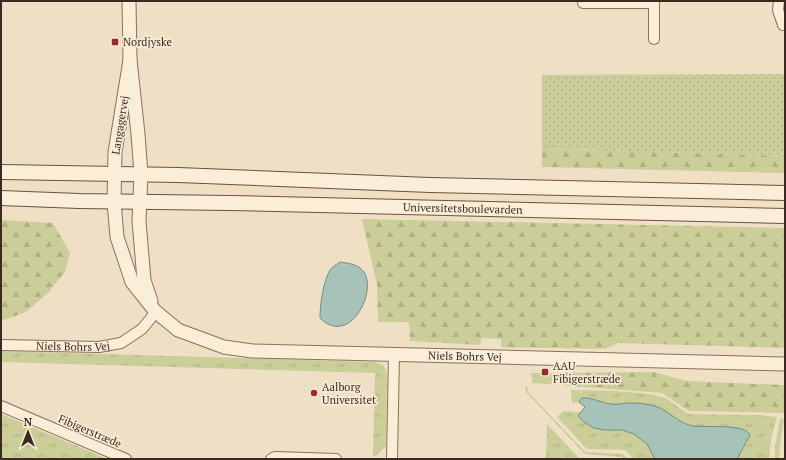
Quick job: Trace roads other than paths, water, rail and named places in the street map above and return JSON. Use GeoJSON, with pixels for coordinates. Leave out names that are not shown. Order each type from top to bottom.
{"type":"FeatureCollection","features":[{"type":"Feature","properties":{"kind":"main road"},"geometry":{"type":"LineString","coordinates":[[1,172],[115,174],[140,181],[430,185],[785,193]]}},
{"type":"Feature","properties":{"kind":"main road"},"geometry":{"type":"LineString","coordinates":[[1,198],[114,195]]}},
{"type":"Feature","properties":{"kind":"main road","name":"Universitetsboulevarden"},"geometry":{"type":"LineString","coordinates":[[114,195],[140,202],[785,216]]}},
{"type":"Feature","properties":{"kind":"street","name":"Langagervej"},"geometry":{"type":"LineString","coordinates":[[129,1],[130,60],[138,134],[140,181]]}},
{"type":"Feature","properties":{"kind":"street"},"geometry":{"type":"LineString","coordinates":[[779,1],[778,10],[784,25]]}},
{"type":"Feature","properties":{"kind":"street"},"geometry":{"type":"LineString","coordinates":[[583,4],[654,2],[654,39]]}},
{"type":"Feature","properties":{"kind":"street","name":"Langagervej"},"geometry":{"type":"LineString","coordinates":[[114,195],[115,152],[130,60]]}},
{"type":"Feature","properties":{"kind":"street"},"geometry":{"type":"LineString","coordinates":[[140,181],[139,221],[144,280],[155,311]]}},
{"type":"Feature","properties":{"kind":"street","name":"Niels Bohrs Vej"},"geometry":{"type":"LineString","coordinates":[[114,195],[117,237],[132,282],[155,311],[178,330],[224,348],[252,351],[785,364]]}},
{"type":"Feature","properties":{"kind":"street","name":"Niels Bohrs Vej"},"geometry":{"type":"LineString","coordinates":[[1,345],[99,348],[121,343],[142,328],[155,311]]}},
{"type":"Feature","properties":{"kind":"street"},"geometry":{"type":"LineString","coordinates":[[392,459],[394,355]]}},
{"type":"Feature","properties":{"kind":"street","name":"Fibigerstræde"},"geometry":{"type":"LineString","coordinates":[[1,406],[126,459]]}},
{"type":"Feature","properties":{"kind":"street"},"geometry":{"type":"LineString","coordinates":[[271,459],[275,457],[336,459]]}},
{"type":"Feature","properties":{"kind":"water"},"geometry":{"type":"Polygon","coordinates":[[[340,262],[359,267],[366,277],[367,288],[365,300],[360,311],[352,320],[342,326],[331,325],[320,318],[321,300],[328,275],[331,269],[340,262]]]}},
{"type":"Feature","properties":{"kind":"water"},"geometry":{"type":"Polygon","coordinates":[[[582,398],[589,398],[613,404],[630,403],[649,405],[660,408],[689,425],[731,427],[746,431],[750,435],[737,459],[655,459],[647,444],[634,434],[622,430],[604,430],[594,428],[584,422],[578,416],[585,407],[579,402],[582,398]]]}},
{"type":"Feature","properties":{"kind":"place","name":"Nordjyske"},"geometry":{"type":"Point","coordinates":[115,42]}},
{"type":"Feature","properties":{"kind":"place","name":"AAU Fibigerstræde"},"geometry":{"type":"Point","coordinates":[545,372]}},
{"type":"Feature","properties":{"kind":"place","name":"Aalborg Universitet"},"geometry":{"type":"Point","coordinates":[314,393]}}]}
